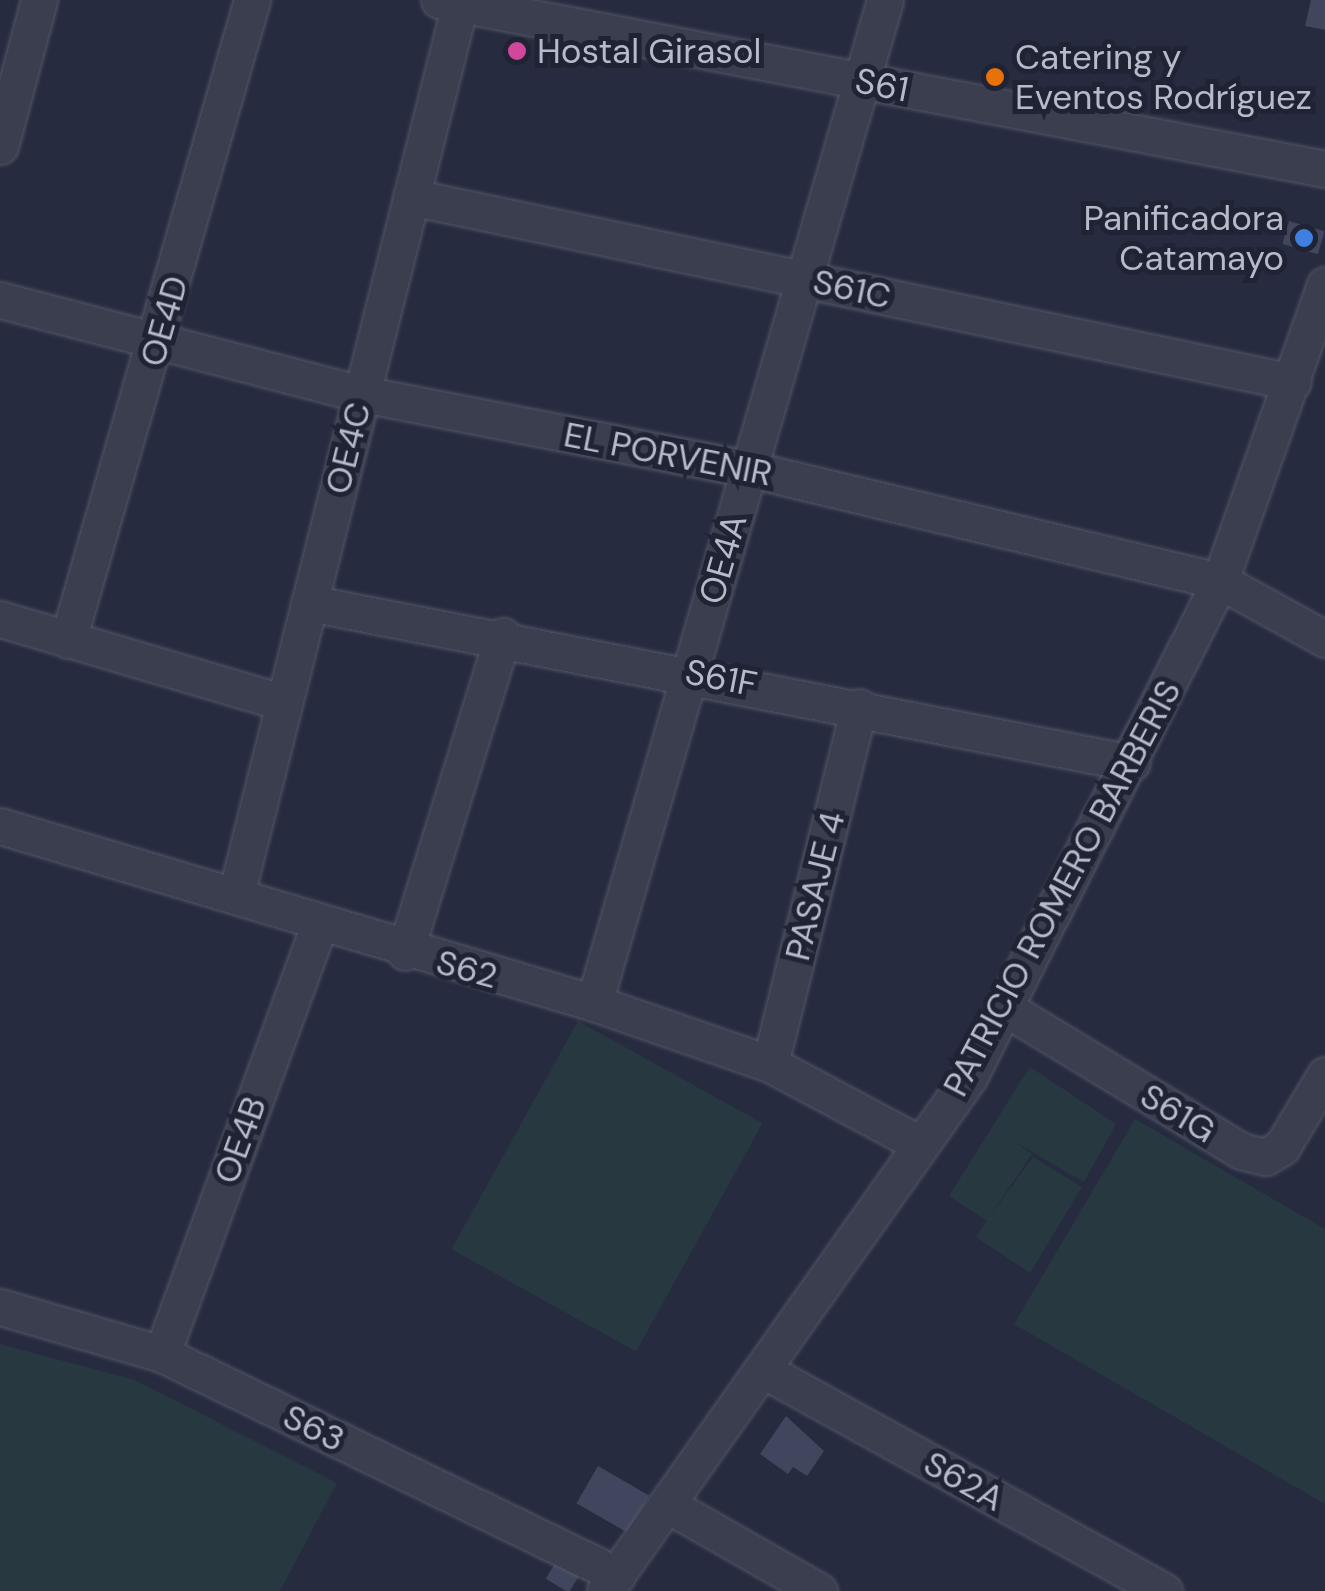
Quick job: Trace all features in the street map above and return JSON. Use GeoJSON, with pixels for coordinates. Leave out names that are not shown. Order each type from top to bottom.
{"type":"FeatureCollection","features":[{"type":"Feature","properties":{"kind":"street"},"geometry":{"type":"LineString","coordinates":[[0,146],[38,0]]}},
{"type":"Feature","properties":{"kind":"street","name":"OE4D"},"geometry":{"type":"LineString","coordinates":[[68,640],[158,343],[252,0]]}},
{"type":"Feature","properties":{"kind":"street","name":"OE4A"},"geometry":{"type":"LineString","coordinates":[[594,1003],[885,0]]}},
{"type":"Feature","properties":{"kind":"street","name":"S61"},"geometry":{"type":"LineString","coordinates":[[453,1],[1325,169]]}},
{"type":"Feature","properties":{"kind":"street","name":"OE4C"},"geometry":{"type":"LineString","coordinates":[[236,895],[411,197],[453,1]]}},
{"type":"Feature","properties":{"kind":"street","name":"S61C"},"geometry":{"type":"LineString","coordinates":[[411,197],[1293,382]]}},
{"type":"Feature","properties":{"kind":"street","name":"PATRICIO ROMERO BARBERIS"},"geometry":{"type":"LineString","coordinates":[[611,1583],[765,1371],[969,1077],[1132,763],[1220,581],[1325,285]]}},
{"type":"Feature","properties":{"kind":"street","name":"EL PORVENIR"},"geometry":{"type":"LineString","coordinates":[[0,300],[362,394],[749,469],[1220,581],[1325,640]]}},
{"type":"Feature","properties":{"kind":"street","name":"S61F"},"geometry":{"type":"LineString","coordinates":[[310,603],[690,672],[1132,763]]}},
{"type":"Feature","properties":{"kind":"street"},"geometry":{"type":"LineString","coordinates":[[0,619],[282,702]]}},
{"type":"Feature","properties":{"kind":"street"},"geometry":{"type":"LineString","coordinates":[[404,952],[503,636]]}},
{"type":"Feature","properties":{"kind":"street","name":"PASAJE 4"},"geometry":{"type":"LineString","coordinates":[[770,1064],[860,706]]}},
{"type":"Feature","properties":{"kind":"street","name":"S62"},"geometry":{"type":"LineString","coordinates":[[0,826],[236,895],[404,952],[594,1003],[770,1064],[920,1144]]}},
{"type":"Feature","properties":{"kind":"street","name":"OE4B"},"geometry":{"type":"LineString","coordinates":[[162,1354],[319,925]]}},
{"type":"Feature","properties":{"kind":"street","name":"S61G"},"geometry":{"type":"LineString","coordinates":[[1005,1008],[1253,1154],[1265,1157],[1282,1147],[1325,1075]]}},
{"type":"Feature","properties":{"kind":"street","name":"S63"},"geometry":{"type":"LineString","coordinates":[[0,1307],[162,1354],[611,1583]]}},
{"type":"Feature","properties":{"kind":"street","name":"S62A"},"geometry":{"type":"LineString","coordinates":[[765,1371],[1164,1591]]}},
{"type":"Feature","properties":{"kind":"street"},"geometry":{"type":"LineString","coordinates":[[668,1505],[820,1591]]}},
{"type":"Feature","properties":{"kind":"shaded area"},"geometry":{"type":"Polygon","coordinates":[[[578,1021],[763,1123],[636,1352],[451,1249],[578,1021]]]}},
{"type":"Feature","properties":{"kind":"shaded area"},"geometry":{"type":"Polygon","coordinates":[[[1030,1067],[1116,1124],[1084,1182],[1015,1142],[1032,1154],[988,1219],[1033,1157],[1082,1187],[1030,1273],[976,1237],[987,1221],[949,1196],[1030,1067]]]}},
{"type":"Feature","properties":{"kind":"shaded area"},"geometry":{"type":"Polygon","coordinates":[[[1135,1119],[1325,1229],[1325,1504],[1014,1324],[1135,1119]]]}},
{"type":"Feature","properties":{"kind":"shaded area"},"geometry":{"type":"Polygon","coordinates":[[[0,1344],[135,1380],[337,1483],[280,1591],[0,1591],[0,1344]]]}},
{"type":"Feature","properties":{"kind":"building"},"geometry":{"type":"Polygon","coordinates":[[[1311,0],[1325,0],[1325,30],[1305,26],[1311,0]]]}},
{"type":"Feature","properties":{"kind":"building","name":"Panificadora Catamayo"},"geometry":{"type":"Polygon","coordinates":[[[1289,221],[1325,231],[1318,254],[1282,244],[1289,221]]]}},
{"type":"Feature","properties":{"kind":"building"},"geometry":{"type":"Polygon","coordinates":[[[786,1416],[824,1451],[807,1476],[793,1467],[788,1474],[760,1454],[786,1416]]]}},
{"type":"Feature","properties":{"kind":"building"},"geometry":{"type":"Polygon","coordinates":[[[598,1466],[649,1496],[628,1533],[576,1503],[598,1466]]]}},
{"type":"Feature","properties":{"kind":"building"},"geometry":{"type":"Polygon","coordinates":[[[557,1560],[580,1574],[570,1591],[546,1579],[557,1560]]]}},
{"type":"Feature","properties":{"kind":"place","name":"Hostal Girasol"},"geometry":{"type":"Point","coordinates":[517,51]}},
{"type":"Feature","properties":{"kind":"place","name":"Catering y Eventos Rodríguez"},"geometry":{"type":"Point","coordinates":[995,77]}},
{"type":"Feature","properties":{"kind":"place","name":"Panificadora Catamayo"},"geometry":{"type":"Point","coordinates":[1304,238]}}]}
